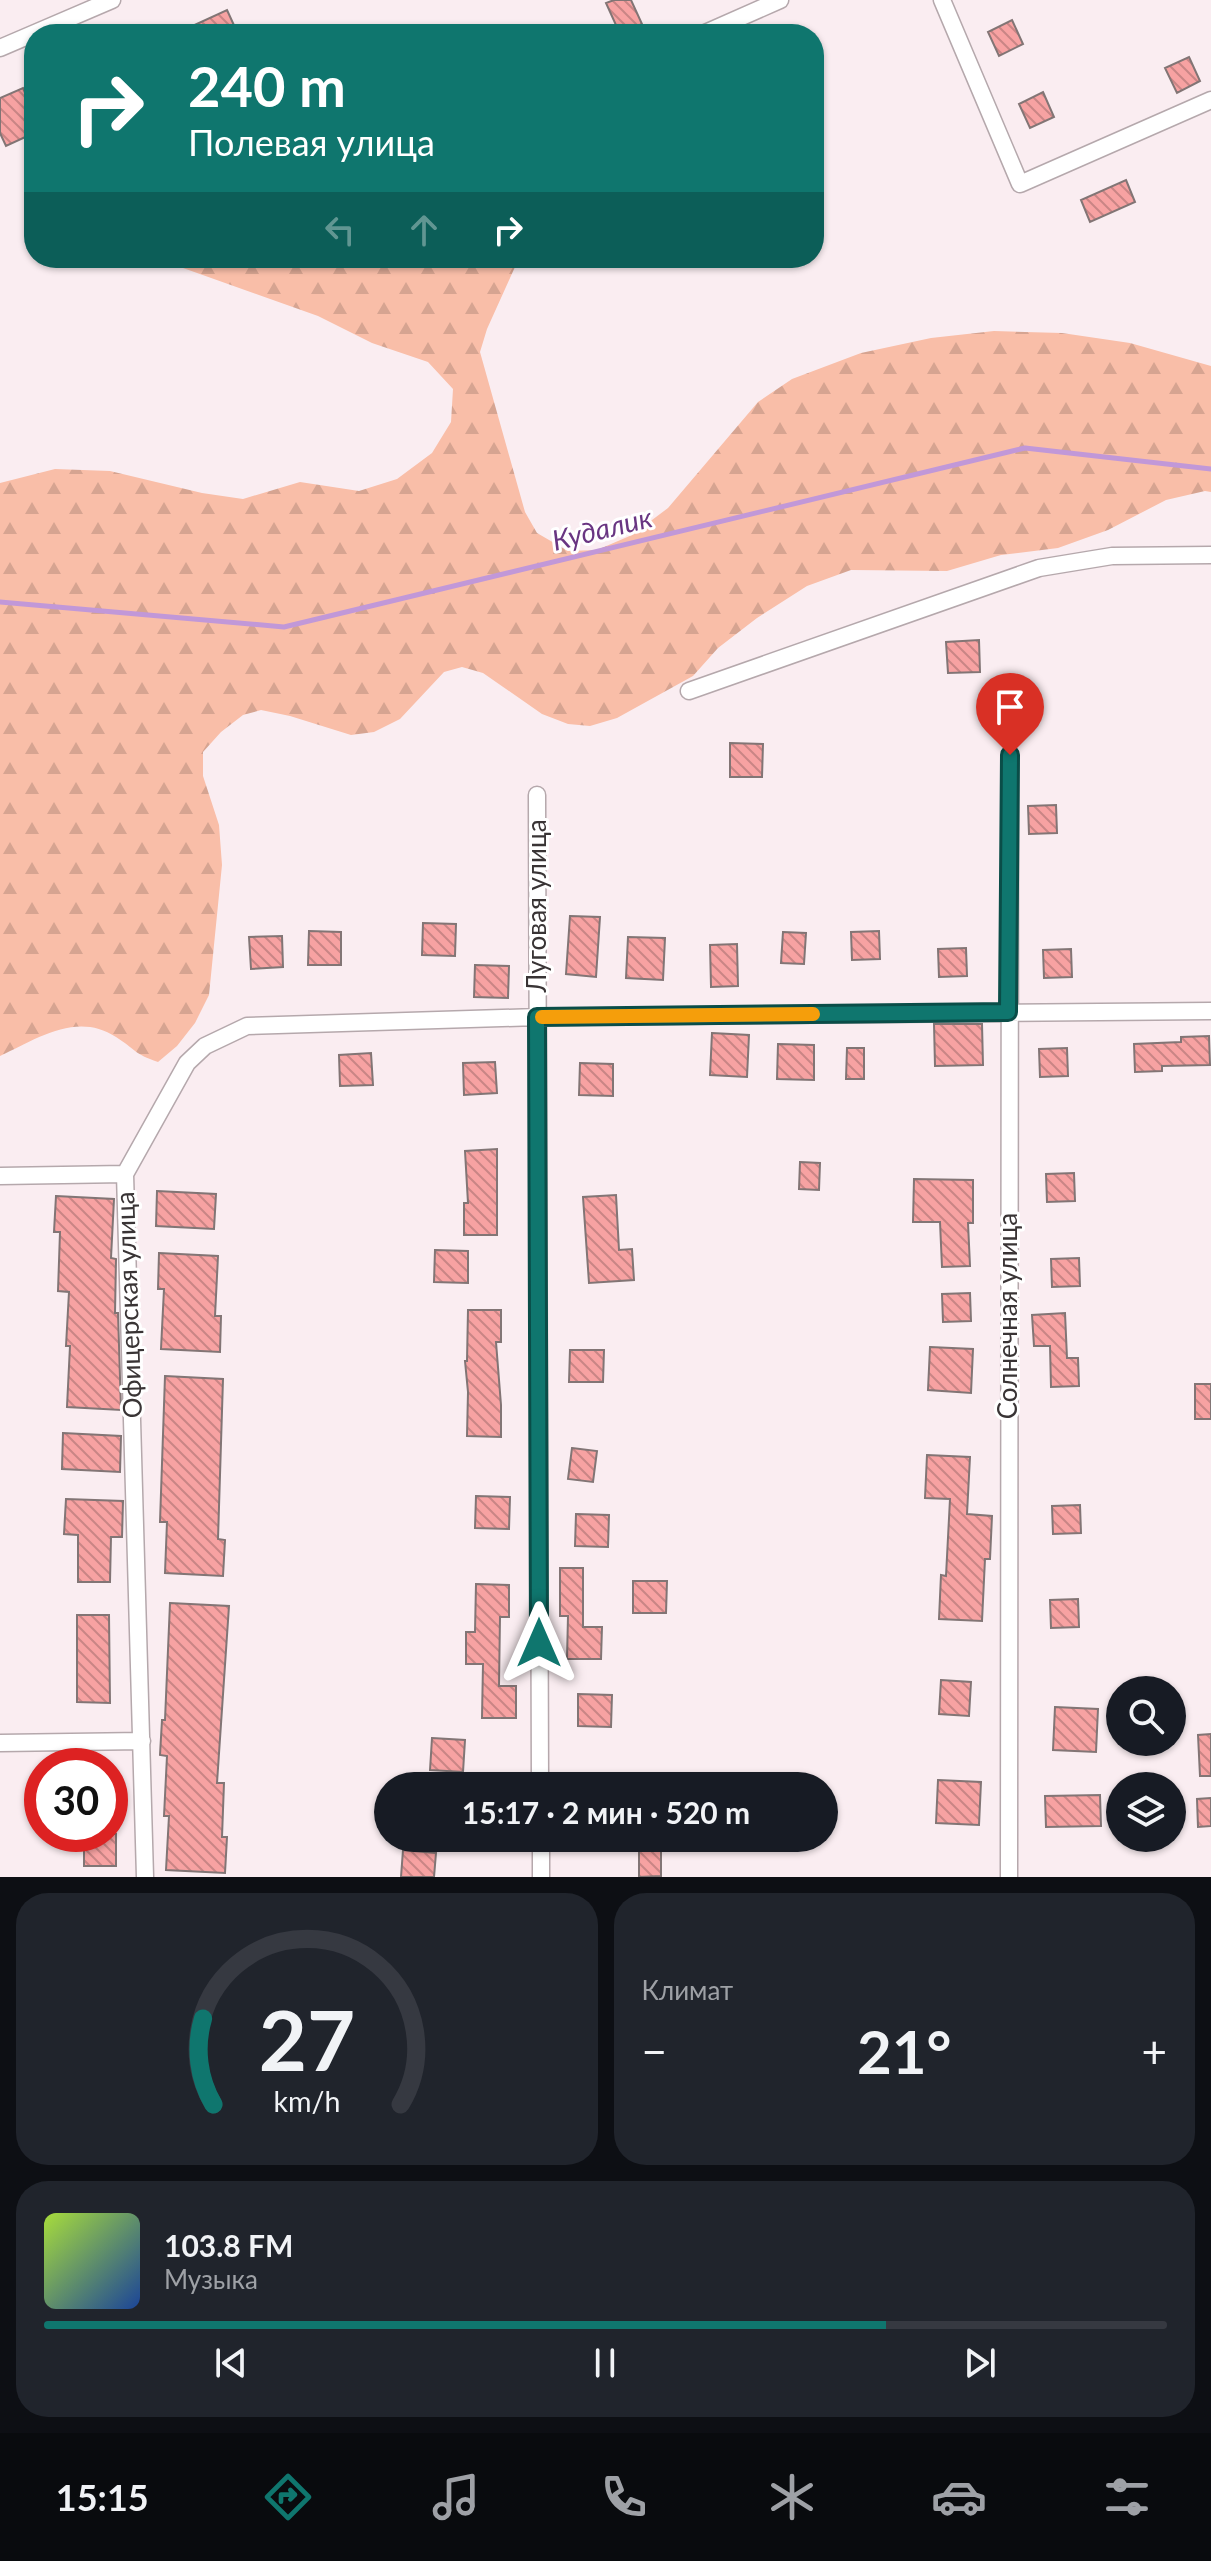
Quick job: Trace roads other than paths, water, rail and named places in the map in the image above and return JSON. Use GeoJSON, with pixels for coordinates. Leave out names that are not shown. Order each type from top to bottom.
{"type":"FeatureCollection","features":[{"type":"Feature","properties":{"kind":"street"},"geometry":{"type":"LineString","coordinates":[[66,0],[73,17]]}},
{"type":"Feature","properties":{"kind":"street"},"geometry":{"type":"LineString","coordinates":[[57,24],[112,0]]}},
{"type":"Feature","properties":{"kind":"street"},"geometry":{"type":"LineString","coordinates":[[726,24],[780,0]]}},
{"type":"Feature","properties":{"kind":"street"},"geometry":{"type":"LineString","coordinates":[[942,0],[1020,184],[1211,100]]}},
{"type":"Feature","properties":{"kind":"street"},"geometry":{"type":"LineString","coordinates":[[0,48],[24,38]]}},
{"type":"Feature","properties":{"kind":"street"},"geometry":{"type":"LineString","coordinates":[[689,691],[1039,568],[1112,556],[1211,555]]}},
{"type":"Feature","properties":{"kind":"street","name":"Солнечная улица"},"geometry":{"type":"LineString","coordinates":[[1009,1877],[1010,755]]}},
{"type":"Feature","properties":{"kind":"street","name":"Луговая улица"},"geometry":{"type":"LineString","coordinates":[[537,795],[540,1772]]}},
{"type":"Feature","properties":{"kind":"street","name":"Офицерская улица"},"geometry":{"type":"LineString","coordinates":[[145,1877],[125,1174],[187,1063],[205,1046],[247,1026],[537,1017],[1211,1011]]}},
{"type":"Feature","properties":{"kind":"street"},"geometry":{"type":"LineString","coordinates":[[0,1176],[125,1174]]}},
{"type":"Feature","properties":{"kind":"street"},"geometry":{"type":"LineString","coordinates":[[0,1743],[142,1741]]}},
{"type":"Feature","properties":{"kind":"street"},"geometry":{"type":"LineString","coordinates":[[541,1852],[541,1877]]}},
{"type":"Feature","properties":{"kind":"waterway","name":"Кудалик"},"geometry":{"type":"LineString","coordinates":[[0,602],[284,627],[1025,448],[1211,469]]}}]}
